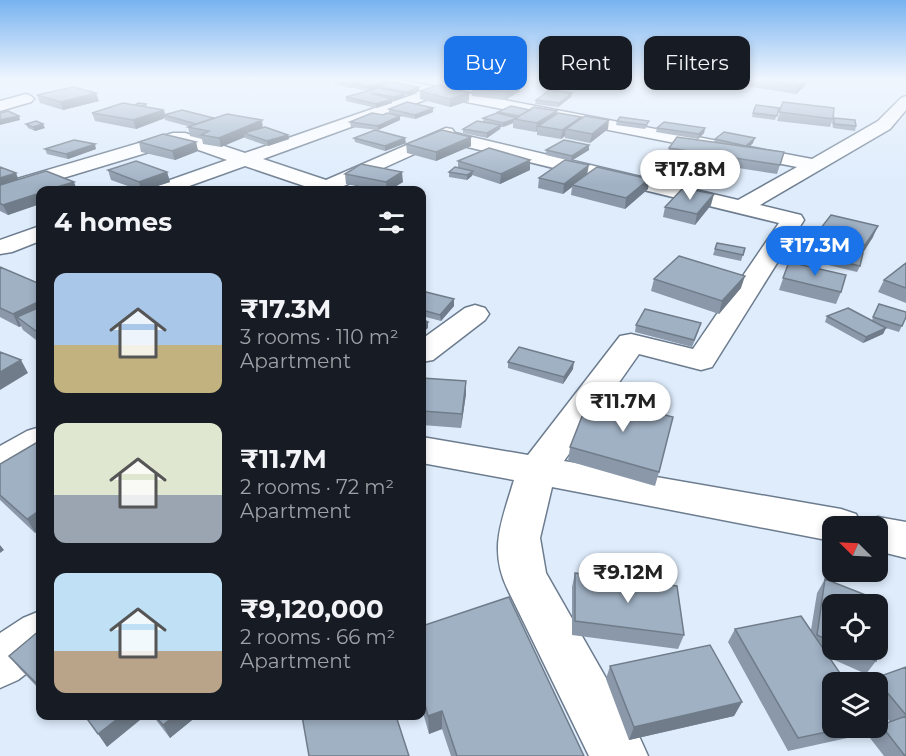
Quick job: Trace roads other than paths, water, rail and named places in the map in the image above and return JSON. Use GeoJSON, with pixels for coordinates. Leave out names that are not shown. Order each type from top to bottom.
{"type":"FeatureCollection","features":[{"type":"Feature","properties":{"kind":"street"},"geometry":{"type":"LineString","coordinates":[[171,186],[371,114]]}},
{"type":"Feature","properties":{"kind":"street"},"geometry":{"type":"LineString","coordinates":[[330,186],[488,114]]}},
{"type":"Feature","properties":{"kind":"street"},"geometry":{"type":"LineString","coordinates":[[551,114],[815,165]]}},
{"type":"Feature","properties":{"kind":"street"},"geometry":{"type":"LineString","coordinates":[[742,207],[884,125],[894,114]]}},
{"type":"Feature","properties":{"kind":"street"},"geometry":{"type":"LineString","coordinates":[[441,135],[793,220],[701,360],[631,344],[536,472],[518,538],[524,576],[619,756]]}},
{"type":"Feature","properties":{"kind":"street"},"geometry":{"type":"LineString","coordinates":[[0,191],[179,137],[315,186]]}},
{"type":"Feature","properties":{"kind":"street"},"geometry":{"type":"LineString","coordinates":[[8,170],[34,180]]}},
{"type":"Feature","properties":{"kind":"street"},"geometry":{"type":"LineString","coordinates":[[3,247],[36,235]]}},
{"type":"Feature","properties":{"kind":"street"},"geometry":{"type":"LineString","coordinates":[[426,350],[475,314]]}},
{"type":"Feature","properties":{"kind":"street"},"geometry":{"type":"LineString","coordinates":[[0,464],[36,442]]}},
{"type":"Feature","properties":{"kind":"street"},"geometry":{"type":"LineString","coordinates":[[426,451],[536,472],[727,502],[822,522]]}},
{"type":"Feature","properties":{"kind":"street"},"geometry":{"type":"LineString","coordinates":[[888,536],[906,540]]}},
{"type":"Feature","properties":{"kind":"street"},"geometry":{"type":"LineString","coordinates":[[0,663],[36,637]]}}]}
